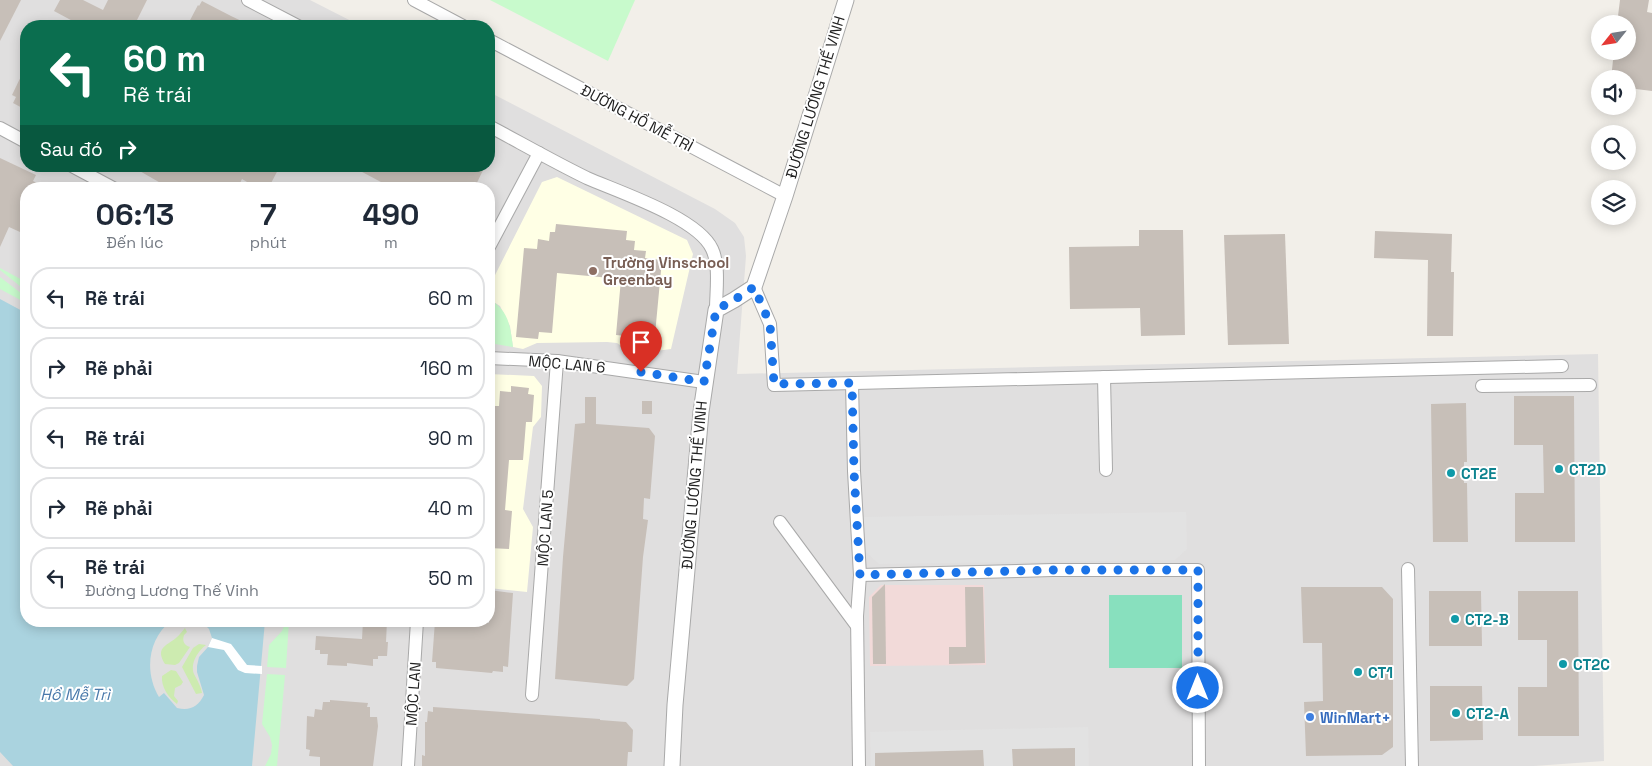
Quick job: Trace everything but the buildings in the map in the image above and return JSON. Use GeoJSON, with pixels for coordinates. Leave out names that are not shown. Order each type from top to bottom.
{"type":"FeatureCollection","features":[{"type":"Feature","properties":{"kind":"street"},"geometry":{"type":"LineString","coordinates":[[248,0],[286,20]]}},
{"type":"Feature","properties":{"kind":"street"},"geometry":{"type":"LineString","coordinates":[[414,0],[452,20]]}},
{"type":"Feature","properties":{"kind":"street","name":"ĐƯỜNG LƯƠNG THẾ VINH"},"geometry":{"type":"LineString","coordinates":[[754,287],[785,196],[846,0]]}},
{"type":"Feature","properties":{"kind":"street","name":"ĐƯỜNG HỒ MỄ TRÌ"},"geometry":{"type":"LineString","coordinates":[[495,43],[785,196]]}},
{"type":"Feature","properties":{"kind":"street"},"geometry":{"type":"LineString","coordinates":[[0,128],[20,139]]}},
{"type":"Feature","properties":{"kind":"street"},"geometry":{"type":"LineString","coordinates":[[495,129],[586,177],[648,204],[694,227],[712,248],[716,268],[716,310],[754,287],[770,324],[774,384],[1562,366]]}},
{"type":"Feature","properties":{"kind":"street"},"geometry":{"type":"LineString","coordinates":[[495,236],[539,152]]}},
{"type":"Feature","properties":{"kind":"street"},"geometry":{"type":"LineString","coordinates":[[83,172],[102,182]]}},
{"type":"Feature","properties":{"kind":"street","name":"ĐƯỜNG LƯƠNG THẾ VINH"},"geometry":{"type":"LineString","coordinates":[[672,766],[676,695],[704,382],[716,310]]}},
{"type":"Feature","properties":{"kind":"street","name":"MỘC LAN 6"},"geometry":{"type":"LineString","coordinates":[[495,358],[557,361],[704,382]]}},
{"type":"Feature","properties":{"kind":"street","name":"MỘC LAN 5"},"geometry":{"type":"LineString","coordinates":[[532,695],[557,361]]}},
{"type":"Feature","properties":{"kind":"street"},"geometry":{"type":"LineString","coordinates":[[1104,377],[1106,470]]}},
{"type":"Feature","properties":{"kind":"street"},"geometry":{"type":"LineString","coordinates":[[852,383],[854,471],[860,575],[857,626],[858,766]]}},
{"type":"Feature","properties":{"kind":"street"},"geometry":{"type":"LineString","coordinates":[[1482,386],[1590,385]]}},
{"type":"Feature","properties":{"kind":"street"},"geometry":{"type":"LineString","coordinates":[[780,522],[857,626]]}},
{"type":"Feature","properties":{"kind":"street"},"geometry":{"type":"LineString","coordinates":[[1408,569],[1412,766]]}},
{"type":"Feature","properties":{"kind":"street"},"geometry":{"type":"LineString","coordinates":[[860,575],[1053,570],[1198,570],[1199,766]]}},
{"type":"Feature","properties":{"kind":"street","name":"MỘC LAN"},"geometry":{"type":"LineString","coordinates":[[408,766],[417,627]]}},
{"type":"Feature","properties":{"kind":"shaded area"},"geometry":{"type":"Polygon","coordinates":[[[0,0],[310,0],[349,20],[20,20],[20,172],[495,172],[495,95],[715,209],[735,223],[744,237],[746,256],[737,374],[1598,354],[1604,761],[1534,766],[0,766],[0,0]]]}},
{"type":"Feature","properties":{"kind":"shaded area","name":"Trường Vinschool Greenbay"},"geometry":{"type":"Polygon","coordinates":[[[557,177],[687,240],[693,254],[671,349],[633,354],[617,343],[607,342],[537,343],[523,349],[513,347],[510,326],[500,306],[495,303],[495,275],[542,182],[557,177]]]}},
{"type":"Feature","properties":{"kind":"shaded area"},"geometry":{"type":"Polygon","coordinates":[[[495,374],[534,376],[542,386],[541,417],[533,427],[523,509],[533,527],[527,592],[495,589],[495,374]]]}},
{"type":"Feature","properties":{"kind":"shaded area"},"geometry":{"type":"Polygon","coordinates":[[[1186,512],[1187,549],[1175,560],[879,564],[865,551],[863,517],[1186,512]]]}},
{"type":"Feature","properties":{"kind":"shaded area"},"geometry":{"type":"Polygon","coordinates":[[[881,585],[984,585],[986,665],[870,666],[869,597],[881,585]]]}},
{"type":"Feature","properties":{"kind":"shaded area"},"geometry":{"type":"Polygon","coordinates":[[[1088,727],[1089,766],[871,766],[870,732],[1088,727]]]}},
{"type":"Feature","properties":{"kind":"green space"},"geometry":{"type":"Polygon","coordinates":[[[490,0],[635,0],[608,61],[490,0]]]}},
{"type":"Feature","properties":{"kind":"green space"},"geometry":{"type":"Polygon","coordinates":[[[0,268],[20,279],[20,286],[0,268]]]}},
{"type":"Feature","properties":{"kind":"green space"},"geometry":{"type":"Polygon","coordinates":[[[0,277],[20,292],[20,300],[0,289],[0,277]]]}},
{"type":"Feature","properties":{"kind":"green space"},"geometry":{"type":"Polygon","coordinates":[[[495,303],[505,314],[513,347],[495,344],[495,303]]]}},
{"type":"Feature","properties":{"kind":"green space"},"geometry":{"type":"Polygon","coordinates":[[[1109,595],[1182,595],[1182,668],[1109,668],[1109,595]]]}},
{"type":"Feature","properties":{"kind":"green space"},"geometry":{"type":"Polygon","coordinates":[[[284,627],[289,627],[286,668],[267,667],[269,645],[284,627]]]}},
{"type":"Feature","properties":{"kind":"green space"},"geometry":{"type":"Polygon","coordinates":[[[185,628],[187,632],[184,635],[183,641],[190,647],[179,663],[175,665],[165,664],[161,651],[185,628]]]}},
{"type":"Feature","properties":{"kind":"green space"},"geometry":{"type":"Polygon","coordinates":[[[199,644],[206,645],[198,654],[193,666],[194,674],[202,693],[196,694],[182,667],[193,648],[199,644]]]}},
{"type":"Feature","properties":{"kind":"green space"},"geometry":{"type":"Polygon","coordinates":[[[171,670],[176,671],[183,682],[175,688],[174,696],[178,701],[177,704],[168,695],[163,684],[162,676],[171,670]]]}},
{"type":"Feature","properties":{"kind":"green space"},"geometry":{"type":"Polygon","coordinates":[[[267,674],[285,675],[277,766],[265,766],[271,754],[272,745],[270,737],[262,724],[267,674]]]}},
{"type":"Feature","properties":{"kind":"water","name":"Hồ Mễ Trì"},"geometry":{"type":"Polygon","coordinates":[[[0,299],[20,310],[20,627],[164,627],[153,646],[150,667],[151,677],[159,697],[164,693],[177,708],[186,709],[199,703],[204,695],[197,666],[199,657],[208,647],[212,638],[207,627],[264,627],[252,766],[13,766],[0,752],[0,299]]]}},
{"type":"Feature","properties":{"kind":"pier"},"geometry":{"type":"Polygon","coordinates":[[[212,638],[231,644],[247,665],[262,666],[262,674],[245,673],[238,670],[224,650],[208,647],[212,638]]]}},
{"type":"Feature","properties":{"kind":"place","name":"Trường Vinschool Greenbay"},"geometry":{"type":"Point","coordinates":[593,271]}},
{"type":"Feature","properties":{"kind":"place","name":"CT2D"},"geometry":{"type":"Point","coordinates":[1559,469]}},
{"type":"Feature","properties":{"kind":"place","name":"CT2E"},"geometry":{"type":"Point","coordinates":[1451,473]}},
{"type":"Feature","properties":{"kind":"place","name":"CT2-B"},"geometry":{"type":"Point","coordinates":[1455,619]}},
{"type":"Feature","properties":{"kind":"place","name":"CT2C"},"geometry":{"type":"Point","coordinates":[1563,664]}},
{"type":"Feature","properties":{"kind":"place","name":"CT1"},"geometry":{"type":"Point","coordinates":[1358,672]}},
{"type":"Feature","properties":{"kind":"place","name":"CT2-A"},"geometry":{"type":"Point","coordinates":[1456,713]}},
{"type":"Feature","properties":{"kind":"place","name":"WinMart+"},"geometry":{"type":"Point","coordinates":[1310,717]}},
{"type":"Feature","properties":{"kind":"route"},"geometry":{"type":"LineString","coordinates":[[641,372],[704,382],[716,310],[754,287],[770,324],[774,384],[852,383],[854,471],[860,575],[1053,570],[1198,570],[1198,688]]}}]}
